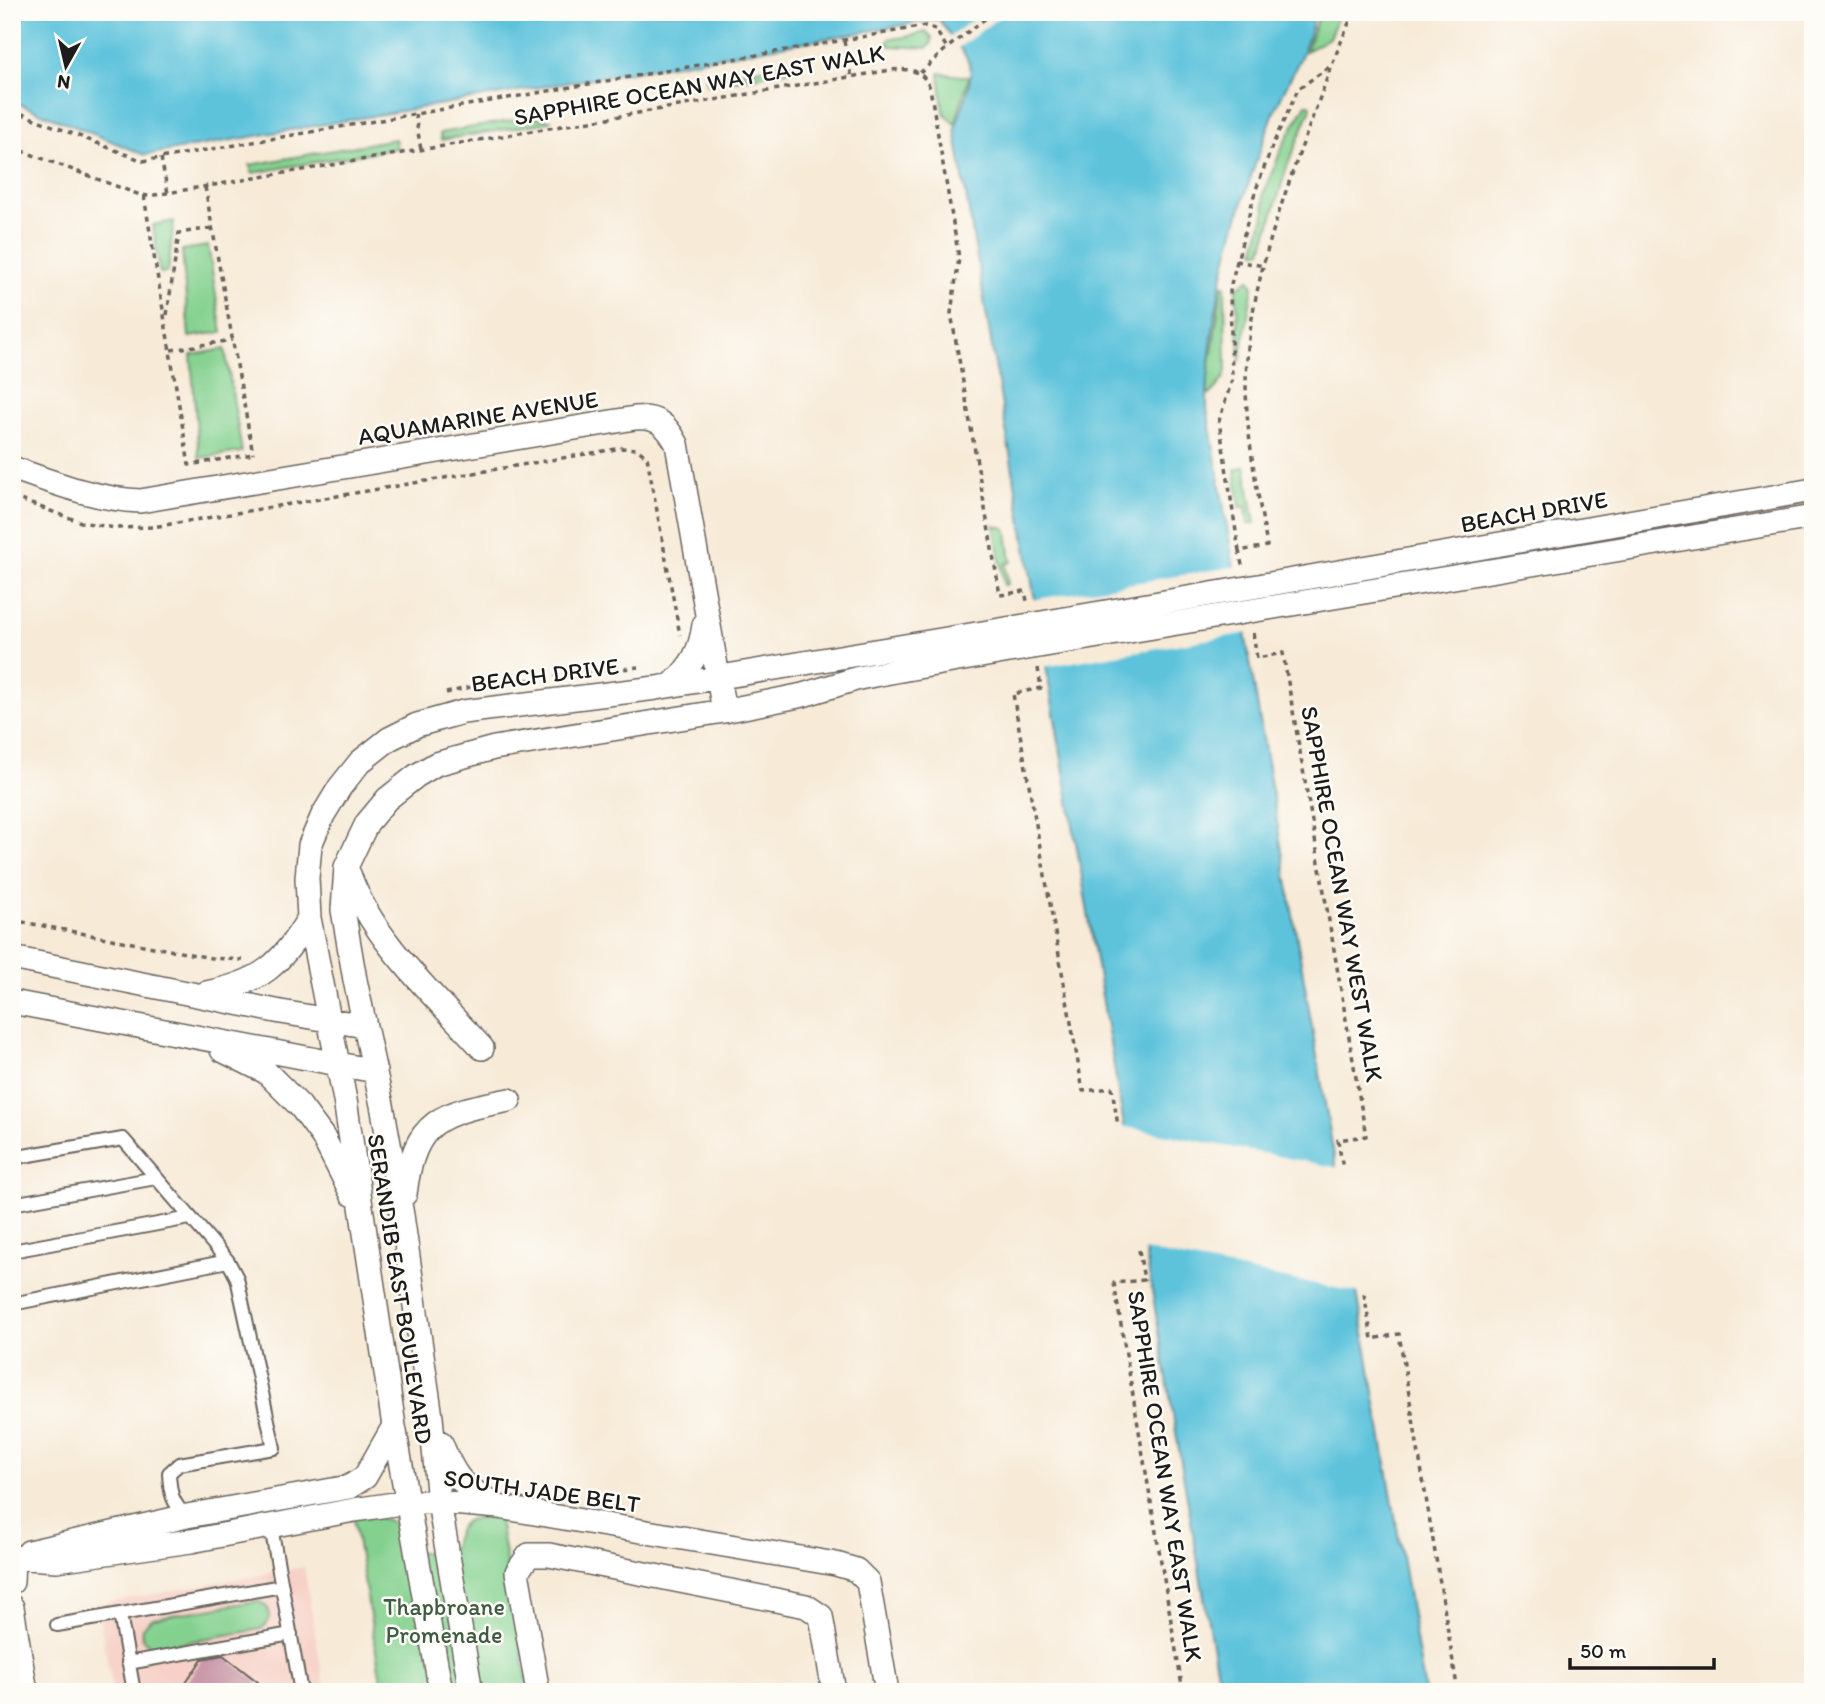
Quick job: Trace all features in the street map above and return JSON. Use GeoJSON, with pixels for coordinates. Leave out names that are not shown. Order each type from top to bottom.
{"type":"FeatureCollection","features":[{"type":"Feature","properties":{"kind":"street","name":"AQUAMARINE AVENUE"},"geometry":{"type":"LineString","coordinates":[[12,468],[87,494],[114,500],[140,501],[635,418],[655,418],[664,424],[677,444],[724,711]]}},
{"type":"Feature","properties":{"kind":"street","name":"BEACH DRIVE"},"geometry":{"type":"LineString","coordinates":[[1266,597],[1813,490]]}},
{"type":"Feature","properties":{"kind":"street","name":"BEACH DRIVE"},"geometry":{"type":"LineString","coordinates":[[1266,597],[1813,517]]}},
{"type":"Feature","properties":{"kind":"street"},"geometry":{"type":"LineString","coordinates":[[12,958],[365,1026],[343,911],[346,867],[367,823],[387,799],[416,775],[436,764],[494,748],[724,711],[803,695],[1020,638],[1266,597]]}},
{"type":"Feature","properties":{"kind":"street"},"geometry":{"type":"LineString","coordinates":[[672,685],[698,654],[706,612]]}},
{"type":"Feature","properties":{"kind":"street","name":"BEACH DRIVE"},"geometry":{"type":"LineString","coordinates":[[328,1019],[309,918],[307,878],[310,845],[340,787],[360,762],[389,739],[417,725],[463,712],[672,685],[717,676],[1020,638]]}},
{"type":"Feature","properties":{"kind":"street"},"geometry":{"type":"LineString","coordinates":[[346,867],[366,914],[407,965],[482,1048]]}},
{"type":"Feature","properties":{"kind":"street"},"geometry":{"type":"LineString","coordinates":[[196,995],[229,989],[254,979],[280,961],[309,918]]}},
{"type":"Feature","properties":{"kind":"street"},"geometry":{"type":"LineString","coordinates":[[12,1002],[374,1071]]}},
{"type":"Feature","properties":{"kind":"street","name":"SERANDIB EAST BOULEVARD"},"geometry":{"type":"LineString","coordinates":[[328,1019],[345,1100],[394,1426],[441,1692]]}},
{"type":"Feature","properties":{"kind":"street","name":"SERANDIB EAST BOULEVARD"},"geometry":{"type":"LineString","coordinates":[[365,1026],[402,1215],[431,1417],[439,1502],[471,1692]]}},
{"type":"Feature","properties":{"kind":"street"},"geometry":{"type":"LineString","coordinates":[[201,1039],[266,1072],[300,1106],[323,1137],[361,1213]]}},
{"type":"Feature","properties":{"kind":"street"},"geometry":{"type":"LineString","coordinates":[[402,1215],[408,1166],[428,1129],[447,1115],[466,1108],[509,1100]]}},
{"type":"Feature","properties":{"kind":"street"},"geometry":{"type":"LineString","coordinates":[[431,1417],[451,1469],[466,1487],[499,1507]]}},
{"type":"Feature","properties":{"kind":"street"},"geometry":{"type":"LineString","coordinates":[[12,1582],[13,1556],[187,1516],[349,1487],[365,1477],[394,1426]]}},
{"type":"Feature","properties":{"kind":"street","name":"SOUTH JADE BELT"},"geometry":{"type":"LineString","coordinates":[[13,1556],[57,1560],[191,1541],[408,1502],[499,1507],[836,1564],[856,1570],[868,1583],[887,1692]]}},
{"type":"Feature","properties":{"kind":"street"},"geometry":{"type":"LineString","coordinates":[[538,1692],[517,1572],[529,1555],[549,1555],[806,1606],[821,1616],[834,1692]]}},
{"type":"Feature","properties":{"kind":"street"},"geometry":{"type":"LineString","coordinates":[[12,1607],[26,1692]]}},
{"type":"Feature","properties":{"kind":"lane"},"geometry":{"type":"LineString","coordinates":[[12,1158],[123,1139],[228,1261],[237,1278],[274,1448],[179,1464],[169,1473],[170,1493],[176,1507],[187,1516],[191,1541]]}},
{"type":"Feature","properties":{"kind":"lane"},"geometry":{"type":"LineString","coordinates":[[12,1204],[156,1178]]}},
{"type":"Feature","properties":{"kind":"lane"},"geometry":{"type":"LineString","coordinates":[[12,1251],[190,1218]]}},
{"type":"Feature","properties":{"kind":"lane"},"geometry":{"type":"LineString","coordinates":[[12,1304],[228,1261]]}},
{"type":"Feature","properties":{"kind":"lane"},"geometry":{"type":"LineString","coordinates":[[271,1527],[301,1692]]}},
{"type":"Feature","properties":{"kind":"lane"},"geometry":{"type":"LineString","coordinates":[[58,1625],[282,1586]]}},
{"type":"Feature","properties":{"kind":"lane"},"geometry":{"type":"LineString","coordinates":[[120,1615],[134,1692]]}},
{"type":"Feature","properties":{"kind":"lane"},"geometry":{"type":"LineString","coordinates":[[128,1663],[290,1634]]}},
{"type":"Feature","properties":{"kind":"path"},"geometry":{"type":"LineString","coordinates":[[920,73],[947,48],[994,12]]}},
{"type":"Feature","properties":{"kind":"path"},"geometry":{"type":"LineString","coordinates":[[1239,551],[1267,547],[1248,426],[1247,382],[1249,343],[1264,266],[1290,180],[1354,12]]}},
{"type":"Feature","properties":{"kind":"path","name":"SAPPHIRE OCEAN WAY EAST WALK"},"geometry":{"type":"LineString","coordinates":[[12,110],[143,161],[925,26],[935,29],[947,48]]}},
{"type":"Feature","properties":{"kind":"path"},"geometry":{"type":"LineString","coordinates":[[844,40],[852,78]]}},
{"type":"Feature","properties":{"kind":"path"},"geometry":{"type":"LineString","coordinates":[[1242,565],[1219,421],[1232,380],[1230,288],[1255,192],[1272,144],[1298,89],[1333,63]]}},
{"type":"Feature","properties":{"kind":"path","name":"SAPPHIRE OCEAN WAY EAST WALK"},"geometry":{"type":"LineString","coordinates":[[12,147],[144,196],[901,69],[920,73],[927,79],[930,88],[958,258],[951,313],[1000,595],[1025,590],[1027,601]]}},
{"type":"Feature","properties":{"kind":"path"},"geometry":{"type":"LineString","coordinates":[[415,114],[421,150]]}},
{"type":"Feature","properties":{"kind":"path"},"geometry":{"type":"LineString","coordinates":[[161,158],[168,193]]}},
{"type":"Feature","properties":{"kind":"path"},"geometry":{"type":"LineString","coordinates":[[144,196],[189,465],[253,454],[205,187]]}},
{"type":"Feature","properties":{"kind":"path"},"geometry":{"type":"LineString","coordinates":[[166,320],[179,233],[213,228]]}},
{"type":"Feature","properties":{"kind":"path"},"geometry":{"type":"LineString","coordinates":[[1237,261],[1264,266]]}},
{"type":"Feature","properties":{"kind":"path"},"geometry":{"type":"LineString","coordinates":[[171,350],[232,340]]}},
{"type":"Feature","properties":{"kind":"path"},"geometry":{"type":"LineString","coordinates":[[12,497],[81,522],[115,528],[153,527],[622,447],[637,449],[647,457],[683,648]]}},
{"type":"Feature","properties":{"kind":"path","name":"SAPPHIRE OCEAN WAY WEST WALK"},"geometry":{"type":"LineString","coordinates":[[1253,633],[1257,658],[1283,653],[1366,1136],[1338,1140],[1343,1169]]}},
{"type":"Feature","properties":{"kind":"path"},"geometry":{"type":"LineString","coordinates":[[435,697],[475,686],[640,667]]}},
{"type":"Feature","properties":{"kind":"path"},"geometry":{"type":"LineString","coordinates":[[1038,668],[1041,688],[1013,694],[1020,735],[1083,1091],[1112,1088],[1118,1126]]}},
{"type":"Feature","properties":{"kind":"path"},"geometry":{"type":"LineString","coordinates":[[12,920],[211,958],[249,960]]}},
{"type":"Feature","properties":{"kind":"path","name":"SAPPHIRE OCEAN WAY EAST WALK"},"geometry":{"type":"LineString","coordinates":[[1139,1250],[1144,1280],[1114,1283],[1183,1692]]}},
{"type":"Feature","properties":{"kind":"path"},"geometry":{"type":"LineString","coordinates":[[1364,1294],[1372,1339],[1399,1334],[1458,1692]]}},
{"type":"Feature","properties":{"kind":"shaded area"},"geometry":{"type":"Polygon","coordinates":[[[304,1567],[325,1692],[113,1692],[97,1604],[304,1567]]]}},
{"type":"Feature","properties":{"kind":"green space"},"geometry":{"type":"Polygon","coordinates":[[[1329,12],[1340,12],[1329,38],[1306,51],[1318,17],[1329,12]]]}},
{"type":"Feature","properties":{"kind":"green space"},"geometry":{"type":"Polygon","coordinates":[[[926,32],[932,37],[927,48],[891,46],[887,43],[890,38],[926,32]]]}},
{"type":"Feature","properties":{"kind":"green space"},"geometry":{"type":"Polygon","coordinates":[[[802,61],[803,68],[708,85],[706,78],[802,61]]]}},
{"type":"Feature","properties":{"kind":"green space"},"geometry":{"type":"Polygon","coordinates":[[[939,73],[969,77],[955,124],[943,109],[939,73]]]}},
{"type":"Feature","properties":{"kind":"green space"},"geometry":{"type":"Polygon","coordinates":[[[1306,104],[1310,104],[1311,108],[1287,167],[1262,250],[1256,252],[1265,212],[1263,194],[1284,143],[1306,104]]]}},
{"type":"Feature","properties":{"kind":"green space"},"geometry":{"type":"Polygon","coordinates":[[[530,117],[551,120],[441,140],[440,133],[530,117]]]}},
{"type":"Feature","properties":{"kind":"green space"},"geometry":{"type":"Polygon","coordinates":[[[395,139],[397,148],[252,173],[250,165],[395,139]]]}},
{"type":"Feature","properties":{"kind":"green space"},"geometry":{"type":"Polygon","coordinates":[[[174,221],[168,272],[160,273],[153,225],[174,221]]]}},
{"type":"Feature","properties":{"kind":"green space"},"geometry":{"type":"Polygon","coordinates":[[[208,246],[222,332],[189,337],[182,250],[208,246]]]}},
{"type":"Feature","properties":{"kind":"green space"},"geometry":{"type":"Polygon","coordinates":[[[1249,279],[1253,286],[1240,362],[1236,288],[1249,279]]]}},
{"type":"Feature","properties":{"kind":"green space"},"geometry":{"type":"Polygon","coordinates":[[[1222,285],[1225,285],[1226,371],[1224,378],[1210,395],[1208,378],[1222,285]]]}},
{"type":"Feature","properties":{"kind":"green space"},"geometry":{"type":"Polygon","coordinates":[[[225,349],[242,452],[199,458],[191,355],[225,349]]]}},
{"type":"Feature","properties":{"kind":"green space"},"geometry":{"type":"Polygon","coordinates":[[[1245,466],[1255,523],[1248,524],[1246,507],[1240,507],[1235,470],[1245,466]]]}},
{"type":"Feature","properties":{"kind":"green space"},"geometry":{"type":"Polygon","coordinates":[[[994,525],[1007,531],[1011,562],[1005,564],[1008,584],[1004,585],[994,525]]]}},
{"type":"Feature","properties":{"kind":"green space","name":"Thapbroane Promenade"},"geometry":{"type":"Polygon","coordinates":[[[353,1516],[376,1517],[391,1522],[403,1534],[413,1554],[453,1548],[458,1530],[467,1520],[499,1520],[529,1692],[383,1692],[353,1516]]]}},
{"type":"Feature","properties":{"kind":"green space"},"geometry":{"type":"Polygon","coordinates":[[[257,1601],[266,1606],[270,1614],[268,1622],[261,1629],[157,1647],[143,1639],[142,1628],[153,1618],[257,1601]]]}},
{"type":"Feature","properties":{"kind":"water"},"geometry":{"type":"Polygon","coordinates":[[[12,12],[1314,12],[1302,54],[1276,107],[1235,226],[1212,335],[1207,409],[1425,1692],[1220,1692],[955,129],[970,82],[969,63],[939,19],[145,155],[12,101],[12,12]]]}},
{"type":"Feature","properties":{"kind":"pier"},"geometry":{"type":"Polygon","coordinates":[[[982,12],[1006,12],[957,49],[948,39],[982,12]]]}},
{"type":"Feature","properties":{"kind":"pier"},"geometry":{"type":"Polygon","coordinates":[[[1237,566],[1248,633],[1043,667],[1031,600],[1237,566]]]}},
{"type":"Feature","properties":{"kind":"pier"},"geometry":{"type":"Polygon","coordinates":[[[1121,1126],[1339,1168],[1361,1293],[1142,1250],[1121,1126]]]}},
{"type":"Feature","properties":{"kind":"building"},"geometry":{"type":"Polygon","coordinates":[[[223,1655],[258,1682],[251,1692],[180,1692],[202,1659],[223,1655]]]}}]}
